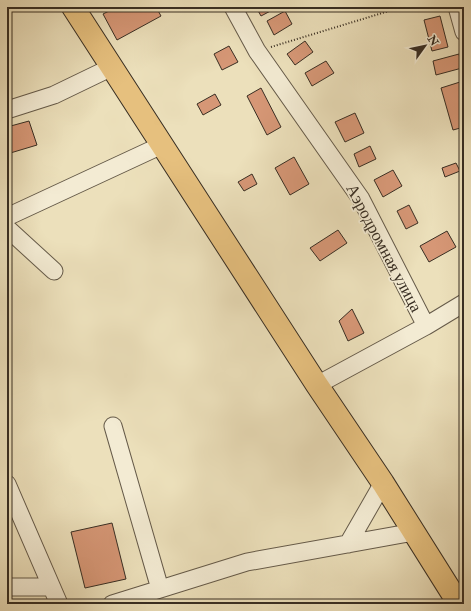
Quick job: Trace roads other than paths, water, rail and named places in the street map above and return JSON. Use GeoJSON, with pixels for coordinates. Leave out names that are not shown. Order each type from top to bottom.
{"type":"FeatureCollection","features":[{"type":"Feature","properties":{"kind":"main road"},"geometry":{"type":"LineString","coordinates":[[73,7],[317,385],[383,483],[458,604]]}},
{"type":"Feature","properties":{"kind":"street","name":"Аэродромная улица"},"geometry":{"type":"LineString","coordinates":[[233,7],[257,51],[361,199],[426,326],[317,385]]}},
{"type":"Feature","properties":{"kind":"street"},"geometry":{"type":"LineString","coordinates":[[457,7],[464,32]]}},
{"type":"Feature","properties":{"kind":"street"},"geometry":{"type":"LineString","coordinates":[[7,110],[54,95],[112,67]]}},
{"type":"Feature","properties":{"kind":"street"},"geometry":{"type":"LineString","coordinates":[[7,217],[162,145]]}},
{"type":"Feature","properties":{"kind":"street"},"geometry":{"type":"LineString","coordinates":[[7,228],[54,271]]}},
{"type":"Feature","properties":{"kind":"street"},"geometry":{"type":"LineString","coordinates":[[426,326],[464,304]]}},
{"type":"Feature","properties":{"kind":"street"},"geometry":{"type":"LineString","coordinates":[[113,426],[160,589]]}},
{"type":"Feature","properties":{"kind":"street"},"geometry":{"type":"LineString","coordinates":[[348,544],[383,483]]}},
{"type":"Feature","properties":{"kind":"street"},"geometry":{"type":"LineString","coordinates":[[7,484],[59,604]]}},
{"type":"Feature","properties":{"kind":"street"},"geometry":{"type":"LineString","coordinates":[[112,604],[247,562],[414,532]]}},
{"type":"Feature","properties":{"kind":"street"},"geometry":{"type":"LineString","coordinates":[[7,587],[52,587]]}}]}
